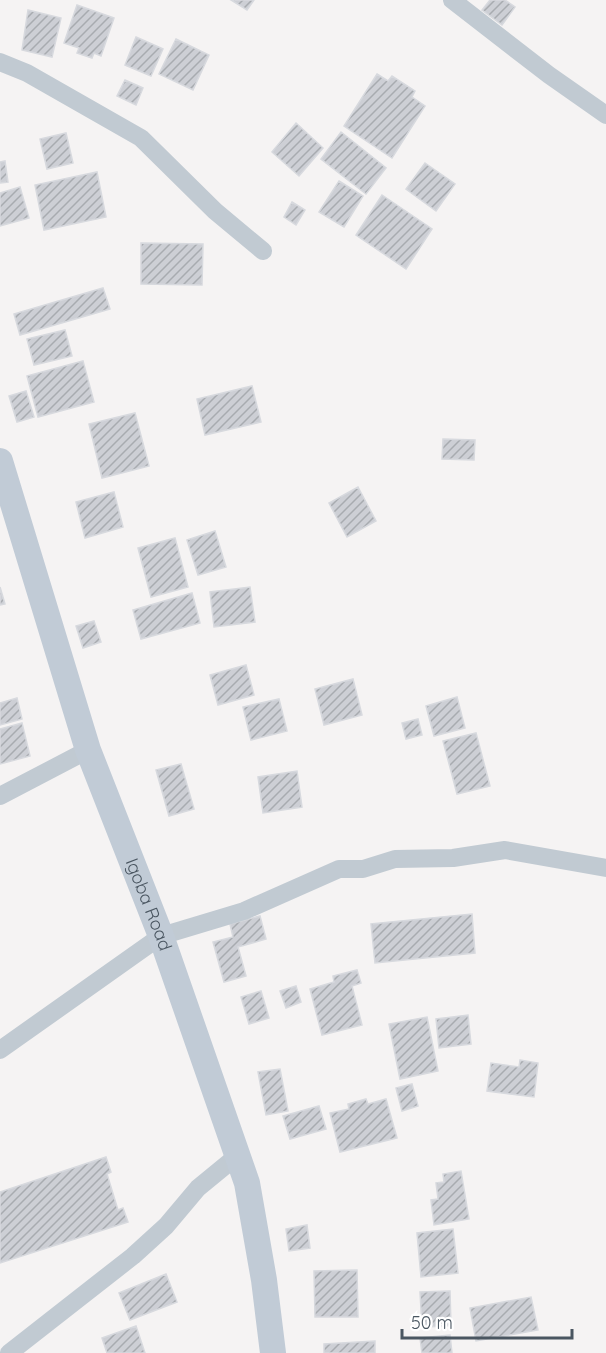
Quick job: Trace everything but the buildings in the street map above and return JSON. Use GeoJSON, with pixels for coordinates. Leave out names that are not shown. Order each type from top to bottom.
{"type":"FeatureCollection","features":[{"type":"Feature","properties":{"kind":"street"},"geometry":{"type":"LineString","coordinates":[[452,0],[549,75],[606,115]]}},
{"type":"Feature","properties":{"kind":"street"},"geometry":{"type":"LineString","coordinates":[[0,62],[38,78],[141,138],[215,211],[263,251]]}},
{"type":"Feature","properties":{"kind":"street","name":"Igoba Road"},"geometry":{"type":"LineString","coordinates":[[0,461],[4,492],[88,750],[161,936],[247,1183],[273,1353]]}},
{"type":"Feature","properties":{"kind":"street"},"geometry":{"type":"LineString","coordinates":[[0,796],[88,750]]}},
{"type":"Feature","properties":{"kind":"street"},"geometry":{"type":"LineString","coordinates":[[0,1050],[161,936],[244,911],[339,868],[363,869],[395,859],[453,858],[505,850],[606,868]]}},
{"type":"Feature","properties":{"kind":"street"},"geometry":{"type":"LineString","coordinates":[[9,1353],[133,1256],[166,1226],[198,1188],[237,1156]]}}]}
